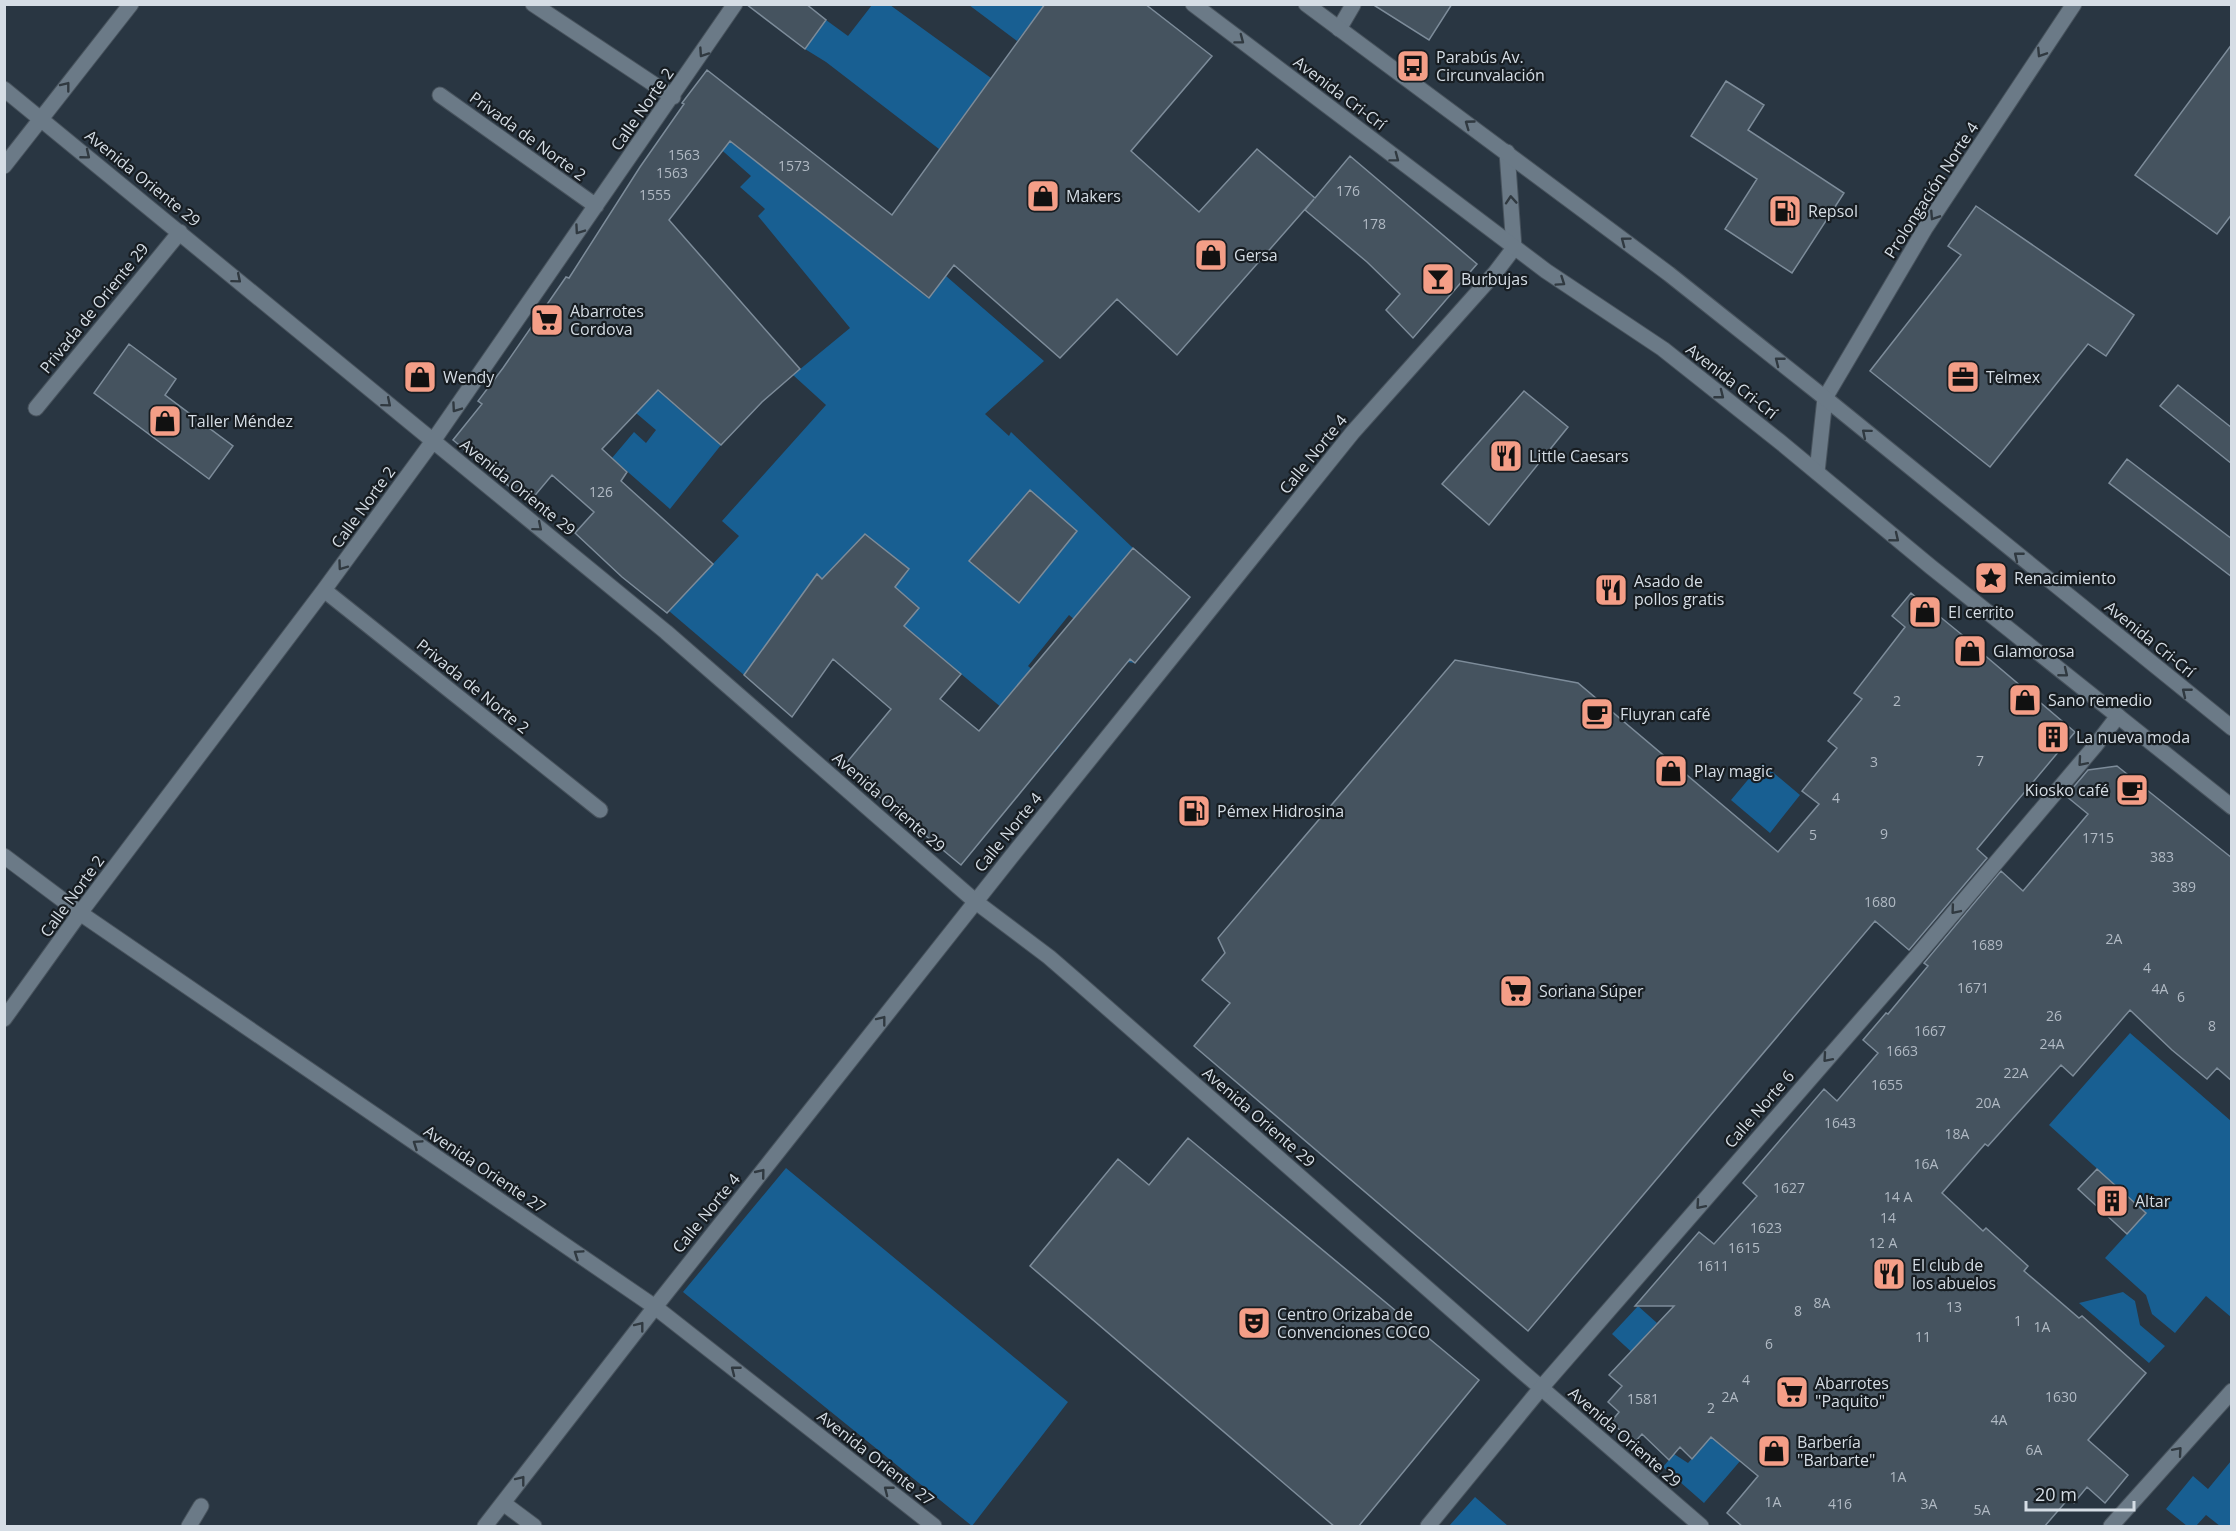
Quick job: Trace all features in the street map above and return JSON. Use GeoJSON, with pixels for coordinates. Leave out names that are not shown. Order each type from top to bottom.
{"type":"FeatureCollection","features":[{"type":"Feature","properties":{"kind":"street"},"geometry":{"type":"LineString","coordinates":[[4,166],[131,4]]}},
{"type":"Feature","properties":{"kind":"street"},"geometry":{"type":"LineString","coordinates":[[533,4],[673,98]]}},
{"type":"Feature","properties":{"kind":"street","name":"Calle Norte 2"},"geometry":{"type":"LineString","coordinates":[[4,1019],[80,913],[324,590],[433,441],[673,98],[735,4]]}},
{"type":"Feature","properties":{"kind":"street","name":"Avenida Cri-Crí"},"geometry":{"type":"LineString","coordinates":[[1193,4],[1514,248],[1663,349],[2232,807]]}},
{"type":"Feature","properties":{"kind":"street","name":"Avenida Cri-Crí"},"geometry":{"type":"LineString","coordinates":[[1306,4],[1669,274],[2232,728]]}},
{"type":"Feature","properties":{"kind":"street","name":"Prolongación Norte 4"},"geometry":{"type":"LineString","coordinates":[[1825,398],[1926,228],[2073,4]]}},
{"type":"Feature","properties":{"kind":"street"},"geometry":{"type":"LineString","coordinates":[[1339,29],[1353,5]]}},
{"type":"Feature","properties":{"kind":"street","name":"Avenida Oriente 29"},"geometry":{"type":"LineString","coordinates":[[4,89],[666,632],[976,902],[1048,957],[1701,1527]]}},
{"type":"Feature","properties":{"kind":"street","name":"Privada de Norte 2"},"geometry":{"type":"LineString","coordinates":[[440,95],[596,206]]}},
{"type":"Feature","properties":{"kind":"street"},"geometry":{"type":"LineString","coordinates":[[1507,152],[1514,248]]}},
{"type":"Feature","properties":{"kind":"street","name":"Privada de Oriente 29"},"geometry":{"type":"LineString","coordinates":[[36,408],[180,232]]}},
{"type":"Feature","properties":{"kind":"street","name":"Calle Norte 4"},"geometry":{"type":"LineString","coordinates":[[485,1527],[655,1307],[976,902],[1353,432],[1514,248]]}},
{"type":"Feature","properties":{"kind":"street"},"geometry":{"type":"LineString","coordinates":[[1817,472],[1825,398]]}},
{"type":"Feature","properties":{"kind":"street","name":"Privada de Norte 2"},"geometry":{"type":"LineString","coordinates":[[324,590],[600,810]]}},
{"type":"Feature","properties":{"kind":"street","name":"Calle Norte 6"},"geometry":{"type":"LineString","coordinates":[[1428,1527],[1541,1388],[1917,956],[2096,746],[2118,716]]}},
{"type":"Feature","properties":{"kind":"street","name":"Avenida Oriente 27"},"geometry":{"type":"LineString","coordinates":[[4,856],[80,913],[655,1307],[934,1527]]}},
{"type":"Feature","properties":{"kind":"street"},"geometry":{"type":"LineString","coordinates":[[2111,1527],[2232,1391]]}},
{"type":"Feature","properties":{"kind":"street"},"geometry":{"type":"LineString","coordinates":[[503,1503],[534,1527]]}},
{"type":"Feature","properties":{"kind":"street"},"geometry":{"type":"LineString","coordinates":[[189,1527],[201,1506]]}},
{"type":"Feature","properties":{"kind":"shaded area"},"geometry":{"type":"Polygon","coordinates":[[[872,5],[890,5],[991,78],[939,149],[826,62],[805,49],[826,20],[848,36],[872,5]]]}},
{"type":"Feature","properties":{"kind":"shaded area"},"geometry":{"type":"Polygon","coordinates":[[[969,5],[1045,5],[1017,41],[969,5]]]}},
{"type":"Feature","properties":{"kind":"shaded area"},"geometry":{"type":"Polygon","coordinates":[[[697,115],[928,298],[946,276],[1044,361],[985,414],[1009,436],[1011,432],[1133,548],[1078,614],[1135,663],[1127,662],[1069,615],[1028,666],[1085,714],[1055,752],[937,654],[902,628],[919,608],[895,587],[822,579],[817,575],[744,675],[669,611],[739,536],[722,521],[826,405],[793,375],[850,328],[758,216],[765,209],[740,187],[751,176],[716,145],[697,115]]]}},
{"type":"Feature","properties":{"kind":"shaded area"},"geometry":{"type":"Polygon","coordinates":[[[621,359],[721,445],[670,509],[612,458],[634,432],[646,443],[656,430],[636,413],[621,359]]]}},
{"type":"Feature","properties":{"kind":"shaded area"},"geometry":{"type":"Polygon","coordinates":[[[1762,763],[1800,795],[1770,833],[1731,800],[1762,763]]]}},
{"type":"Feature","properties":{"kind":"shaded area"},"geometry":{"type":"Polygon","coordinates":[[[2130,1033],[2231,1121],[2231,1317],[2206,1296],[2175,1333],[2152,1314],[2146,1295],[2105,1258],[2146,1213],[2049,1125],[2130,1033]]]}},
{"type":"Feature","properties":{"kind":"shaded area"},"geometry":{"type":"Polygon","coordinates":[[[786,1168],[1068,1402],[972,1526],[683,1292],[786,1168]]]}},
{"type":"Feature","properties":{"kind":"shaded area"},"geometry":{"type":"Polygon","coordinates":[[[2123,1292],[2135,1301],[2140,1325],[2165,1346],[2149,1363],[2079,1303],[2123,1292]]]}},
{"type":"Feature","properties":{"kind":"shaded area"},"geometry":{"type":"Polygon","coordinates":[[[1638,1306],[1657,1323],[1645,1336],[1651,1343],[1637,1357],[1612,1334],[1638,1306]]]}},
{"type":"Feature","properties":{"kind":"shaded area"},"geometry":{"type":"Polygon","coordinates":[[[1719,1428],[1747,1453],[1704,1503],[1663,1467],[1674,1454],[1688,1463],[1719,1428]]]}},
{"type":"Feature","properties":{"kind":"shaded area"},"geometry":{"type":"Polygon","coordinates":[[[2231,1461],[2231,1526],[2220,1526],[2206,1515],[2196,1526],[2187,1526],[2166,1509],[2193,1476],[2208,1489],[2231,1461]]]}},
{"type":"Feature","properties":{"kind":"shaded area"},"geometry":{"type":"Polygon","coordinates":[[[1475,1497],[1508,1526],[1449,1526],[1475,1497]]]}},
{"type":"Feature","properties":{"kind":"building"},"geometry":{"type":"Polygon","coordinates":[[[746,4],[806,4],[826,20],[805,49],[746,4]]]}},
{"type":"Feature","properties":{"kind":"building"},"geometry":{"type":"Polygon","coordinates":[[[1045,4],[1145,4],[1212,56],[1131,151],[1199,212],[1257,149],[1315,198],[1350,156],[1477,264],[1413,338],[1386,310],[1400,294],[1367,262],[1305,210],[1314,199],[1177,355],[1117,299],[1060,358],[954,265],[929,298],[730,141],[669,220],[800,369],[762,402],[721,445],[658,390],[602,449],[627,472],[621,481],[713,564],[667,613],[622,577],[575,533],[594,512],[552,475],[532,499],[519,488],[516,492],[453,440],[482,404],[478,401],[566,277],[569,278],[640,167],[684,104],[682,103],[707,70],[892,215],[1045,4]]]}},
{"type":"Feature","properties":{"kind":"building"},"geometry":{"type":"Polygon","coordinates":[[[1372,4],[1452,4],[1429,40],[1372,4]]]}},
{"type":"Feature","properties":{"kind":"building"},"geometry":{"type":"Polygon","coordinates":[[[2232,44],[2232,214],[2217,234],[2135,175],[2232,44]]]}},
{"type":"Feature","properties":{"kind":"building","name":"Repsol"},"geometry":{"type":"Polygon","coordinates":[[[1726,81],[1764,105],[1748,130],[1844,193],[1792,273],[1725,229],[1757,179],[1691,136],[1726,81]]]}},
{"type":"Feature","properties":{"kind":"building"},"geometry":{"type":"Polygon","coordinates":[[[1976,206],[2134,315],[2106,356],[2088,344],[1990,467],[1870,371],[1961,255],[1948,246],[1976,206]]]}},
{"type":"Feature","properties":{"kind":"building","name":"Taller Méndez"},"geometry":{"type":"Polygon","coordinates":[[[129,344],[176,379],[165,395],[233,446],[209,479],[94,393],[129,344]]]}},
{"type":"Feature","properties":{"kind":"building"},"geometry":{"type":"Polygon","coordinates":[[[2178,385],[2232,428],[2232,464],[2160,406],[2178,385]]]}},
{"type":"Feature","properties":{"kind":"building","name":"Little Caesars"},"geometry":{"type":"Polygon","coordinates":[[[1524,391],[1568,427],[1489,525],[1442,484],[1524,391]]]}},
{"type":"Feature","properties":{"kind":"building"},"geometry":{"type":"Polygon","coordinates":[[[2127,459],[2232,539],[2232,577],[2109,483],[2127,459]]]}},
{"type":"Feature","properties":{"kind":"building"},"geometry":{"type":"Polygon","coordinates":[[[1030,490],[1077,531],[1019,603],[969,561],[1030,490]]]}},
{"type":"Feature","properties":{"kind":"building"},"geometry":{"type":"Polygon","coordinates":[[[865,534],[909,569],[895,587],[919,608],[904,626],[961,674],[940,699],[979,731],[1133,548],[1190,597],[1135,663],[1130,659],[961,865],[843,767],[891,709],[833,659],[792,717],[744,675],[817,574],[822,579],[865,534]]]}},
{"type":"Feature","properties":{"kind":"building","name":"Soriana Súper"},"geometry":{"type":"Polygon","coordinates":[[[1911,593],[2075,732],[1977,849],[1987,858],[1909,950],[1875,921],[1528,1331],[1194,1046],[1230,1003],[1202,980],[1225,953],[1218,938],[1455,660],[1578,683],[1778,852],[1819,804],[1802,791],[1837,748],[1828,741],[1862,699],[1854,693],[1905,627],[1892,616],[1911,593]]]}},
{"type":"Feature","properties":{"kind":"building"},"geometry":{"type":"Polygon","coordinates":[[[2117,766],[2232,858],[2232,1081],[2217,1068],[2207,1079],[2130,1010],[2073,1076],[2061,1065],[1988,1146],[1985,1144],[1942,1193],[1983,1231],[1986,1228],[2028,1266],[2024,1271],[2079,1318],[2082,1316],[2146,1373],[2088,1440],[2128,1475],[2105,1503],[2087,1487],[2074,1503],[2069,1498],[2044,1527],[1743,1527],[1727,1513],[1758,1476],[1711,1437],[1692,1459],[1680,1447],[1669,1460],[1642,1434],[1634,1443],[1611,1422],[1619,1412],[1608,1402],[1622,1386],[1609,1375],[1674,1306],[1635,1306],[1699,1232],[1714,1244],[1757,1196],[1743,1183],[1824,1089],[1837,1101],[1878,1053],[1863,1040],[1928,966],[1924,963],[2001,871],[2023,891],[2088,814],[2066,796],[2088,770],[2117,766]]]}},
{"type":"Feature","properties":{"kind":"building","name":"Centro Orizaba de Convenciones COCO"},"geometry":{"type":"Polygon","coordinates":[[[1188,1138],[1479,1380],[1358,1527],[1335,1527],[1030,1266],[1118,1159],[1149,1185],[1188,1138]]]}},
{"type":"Feature","properties":{"kind":"building","name":"Altar"},"geometry":{"type":"Polygon","coordinates":[[[2097,1169],[2146,1213],[2127,1234],[2078,1189],[2097,1169]]]}},
{"type":"Feature","properties":{"kind":"place","name":"Parabús Av. Circunvalación"},"geometry":{"type":"Point","coordinates":[1413,66]}},
{"type":"Feature","properties":{"kind":"place","name":"Makers"},"geometry":{"type":"Point","coordinates":[1043,196]}},
{"type":"Feature","properties":{"kind":"place","name":"Repsol"},"geometry":{"type":"Point","coordinates":[1785,211]}},
{"type":"Feature","properties":{"kind":"place","name":"Gersa"},"geometry":{"type":"Point","coordinates":[1211,255]}},
{"type":"Feature","properties":{"kind":"place","name":"Burbujas"},"geometry":{"type":"Point","coordinates":[1438,279]}},
{"type":"Feature","properties":{"kind":"place","name":"Abarrotes Cordova"},"geometry":{"type":"Point","coordinates":[547,320]}},
{"type":"Feature","properties":{"kind":"place","name":"Wendy"},"geometry":{"type":"Point","coordinates":[420,377]}},
{"type":"Feature","properties":{"kind":"place","name":"Telmex"},"geometry":{"type":"Point","coordinates":[1963,377]}},
{"type":"Feature","properties":{"kind":"place","name":"Taller Méndez"},"geometry":{"type":"Point","coordinates":[165,421]}},
{"type":"Feature","properties":{"kind":"place","name":"Little Caesars"},"geometry":{"type":"Point","coordinates":[1506,456]}},
{"type":"Feature","properties":{"kind":"place","name":"Renacimiento"},"geometry":{"type":"Point","coordinates":[1991,578]}},
{"type":"Feature","properties":{"kind":"place","name":"Asado de pollos gratis"},"geometry":{"type":"Point","coordinates":[1611,590]}},
{"type":"Feature","properties":{"kind":"place","name":"El cerrito"},"geometry":{"type":"Point","coordinates":[1925,612]}},
{"type":"Feature","properties":{"kind":"place","name":"Glamorosa"},"geometry":{"type":"Point","coordinates":[1970,651]}},
{"type":"Feature","properties":{"kind":"place","name":"Sano remedio"},"geometry":{"type":"Point","coordinates":[2025,700]}},
{"type":"Feature","properties":{"kind":"place","name":"Fluyran café"},"geometry":{"type":"Point","coordinates":[1597,714]}},
{"type":"Feature","properties":{"kind":"place","name":"La nueva moda"},"geometry":{"type":"Point","coordinates":[2053,737]}},
{"type":"Feature","properties":{"kind":"place","name":"Play magic"},"geometry":{"type":"Point","coordinates":[1671,771]}},
{"type":"Feature","properties":{"kind":"place","name":"Kiosko café"},"geometry":{"type":"Point","coordinates":[2132,790]}},
{"type":"Feature","properties":{"kind":"place","name":"Pémex Hidrosina"},"geometry":{"type":"Point","coordinates":[1194,811]}},
{"type":"Feature","properties":{"kind":"place","name":"Soriana Súper"},"geometry":{"type":"Point","coordinates":[1516,991]}},
{"type":"Feature","properties":{"kind":"place","name":"Altar"},"geometry":{"type":"Point","coordinates":[2112,1201]}},
{"type":"Feature","properties":{"kind":"place","name":"El club de los abuelos"},"geometry":{"type":"Point","coordinates":[1889,1274]}},
{"type":"Feature","properties":{"kind":"place","name":"Centro Orizaba de Convenciones COCO"},"geometry":{"type":"Point","coordinates":[1254,1323]}},
{"type":"Feature","properties":{"kind":"place","name":"Abarrotes \"Paquito\""},"geometry":{"type":"Point","coordinates":[1792,1392]}},
{"type":"Feature","properties":{"kind":"place","name":"Barbería \"Barbarte\""},"geometry":{"type":"Point","coordinates":[1774,1451]}}]}
